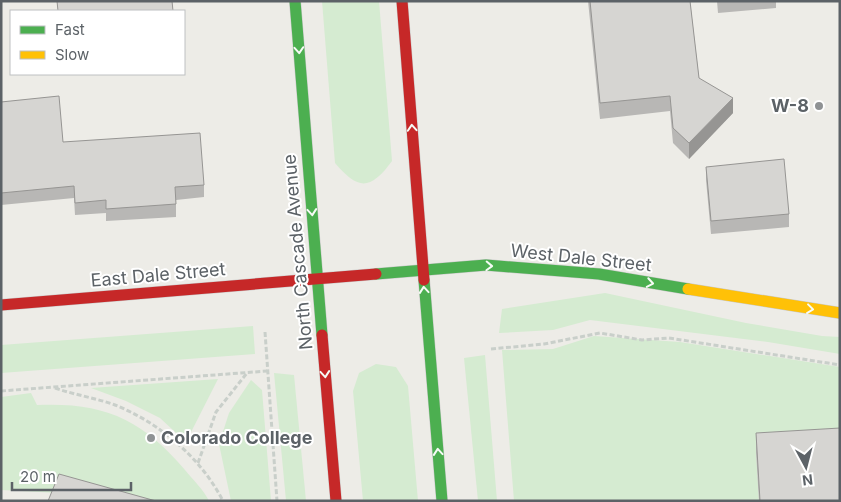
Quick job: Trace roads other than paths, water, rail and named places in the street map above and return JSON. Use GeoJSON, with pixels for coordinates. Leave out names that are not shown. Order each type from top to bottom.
{"type":"FeatureCollection","features":[{"type":"Feature","properties":{"kind":"main road","name":"North Cascade Avenue"},"geometry":{"type":"LineString","coordinates":[[295,1],[336,501]]}},
{"type":"Feature","properties":{"kind":"main road"},"geometry":{"type":"LineString","coordinates":[[402,1],[442,501]]}},
{"type":"Feature","properties":{"kind":"main road","name":"West Dale Street"},"geometry":{"type":"LineString","coordinates":[[318,279],[486,265],[599,274],[792,307],[840,313]]}},
{"type":"Feature","properties":{"kind":"main road","name":"East Dale Street"},"geometry":{"type":"LineString","coordinates":[[1,305],[318,279]]}},
{"type":"Feature","properties":{"kind":"place","name":"W-8"},"geometry":{"type":"Point","coordinates":[819,106]}},
{"type":"Feature","properties":{"kind":"place","name":"Colorado College"},"geometry":{"type":"Point","coordinates":[151,438]}}]}
